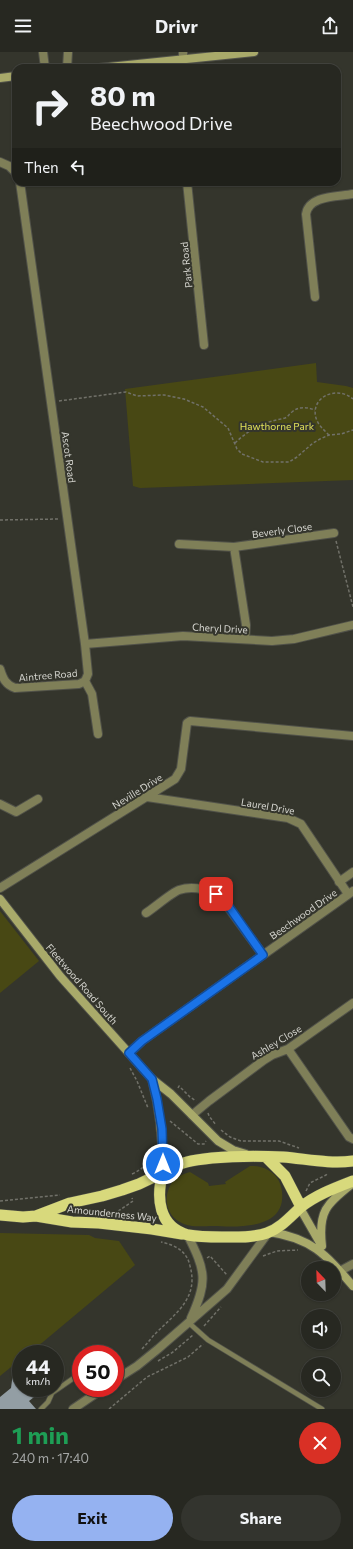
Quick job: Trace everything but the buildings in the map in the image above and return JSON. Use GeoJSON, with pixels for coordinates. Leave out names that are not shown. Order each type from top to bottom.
{"type":"FeatureCollection","features":[{"type":"Feature","properties":{"kind":"highway"},"geometry":{"type":"LineString","coordinates":[[353,1161],[324,1162],[251,1156],[191,1160],[163,1172],[159,1202],[162,1213],[170,1224],[187,1234],[206,1237],[241,1237],[269,1233],[301,1208],[328,1191],[353,1182]]}},
{"type":"Feature","properties":{"kind":"highway"},"geometry":{"type":"LineString","coordinates":[[266,1157],[286,1176],[301,1208]]}},
{"type":"Feature","properties":{"kind":"highway","name":"Amounderness Way"},"geometry":{"type":"LineString","coordinates":[[36,1216],[70,1203],[102,1196],[128,1188],[163,1172]]}},
{"type":"Feature","properties":{"kind":"highway","name":"Amounderness Way"},"geometry":{"type":"LineString","coordinates":[[0,1215],[23,1217],[36,1216],[72,1222],[113,1224],[187,1234]]}},
{"type":"Feature","properties":{"kind":"main road"},"geometry":{"type":"LineString","coordinates":[[175,64],[183,55],[254,52]]}},
{"type":"Feature","properties":{"kind":"main road"},"geometry":{"type":"LineString","coordinates":[[0,78],[12,76]]}},
{"type":"Feature","properties":{"kind":"main road","name":"Fleetwood Road South"},"geometry":{"type":"LineString","coordinates":[[0,899],[60,976],[152,1079],[171,1094],[212,1136],[233,1150],[251,1156]]}},
{"type":"Feature","properties":{"kind":"main road","name":"Fleetwood Road South"},"geometry":{"type":"LineString","coordinates":[[152,1079],[161,1123],[163,1141],[163,1172]]}},
{"type":"Feature","properties":{"kind":"main road"},"geometry":{"type":"LineString","coordinates":[[322,1246],[321,1229],[324,1213],[336,1197],[353,1182]]}},
{"type":"Feature","properties":{"kind":"main road"},"geometry":{"type":"LineString","coordinates":[[301,1208],[327,1257]]}},
{"type":"Feature","properties":{"kind":"main road"},"geometry":{"type":"LineString","coordinates":[[269,1233],[300,1239],[331,1261]]}},
{"type":"Feature","properties":{"kind":"main road"},"geometry":{"type":"LineString","coordinates":[[341,1272],[353,1286]]}},
{"type":"Feature","properties":{"kind":"street"},"geometry":{"type":"LineString","coordinates":[[43,52],[44,64]]}},
{"type":"Feature","properties":{"kind":"street"},"geometry":{"type":"LineString","coordinates":[[67,64],[68,52]]}},
{"type":"Feature","properties":{"kind":"street"},"geometry":{"type":"LineString","coordinates":[[0,162],[12,169]]}},
{"type":"Feature","properties":{"kind":"street","name":"Ascot Road"},"geometry":{"type":"LineString","coordinates":[[21,186],[85,644],[88,674],[86,681],[92,694],[98,734]]}},
{"type":"Feature","properties":{"kind":"street","name":"Park Road"},"geometry":{"type":"LineString","coordinates":[[187,186],[204,345]]}},
{"type":"Feature","properties":{"kind":"street"},"geometry":{"type":"LineString","coordinates":[[315,297],[306,214],[307,209],[310,204],[317,200],[353,194]]}},
{"type":"Feature","properties":{"kind":"street","name":"Beverly Close"},"geometry":{"type":"LineString","coordinates":[[179,544],[234,548],[334,533]]}},
{"type":"Feature","properties":{"kind":"street"},"geometry":{"type":"LineString","coordinates":[[234,548],[246,625],[245,639]]}},
{"type":"Feature","properties":{"kind":"street","name":"Cheryl Drive"},"geometry":{"type":"LineString","coordinates":[[85,644],[183,636],[272,641],[294,639],[353,625]]}},
{"type":"Feature","properties":{"kind":"street","name":"Aintree Road"},"geometry":{"type":"LineString","coordinates":[[0,669],[3,678],[8,685],[15,688],[79,684],[86,681]]}},
{"type":"Feature","properties":{"kind":"street","name":"Neville Drive"},"geometry":{"type":"LineString","coordinates":[[0,888],[168,784],[179,774],[187,723],[190,721],[353,736]]}},
{"type":"Feature","properties":{"kind":"street","name":"Laurel Drive"},"geometry":{"type":"LineString","coordinates":[[147,797],[296,820],[301,824],[339,882],[350,893]]}},
{"type":"Feature","properties":{"kind":"street"},"geometry":{"type":"LineString","coordinates":[[0,804],[16,812],[38,799]]}},
{"type":"Feature","properties":{"kind":"street","name":"Beechwood Drive"},"geometry":{"type":"LineString","coordinates":[[339,882],[353,872]]}},
{"type":"Feature","properties":{"kind":"street"},"geometry":{"type":"LineString","coordinates":[[146,913],[178,890],[193,888],[216,894],[227,904],[263,955]]}},
{"type":"Feature","properties":{"kind":"street","name":"Beechwood Drive"},"geometry":{"type":"LineString","coordinates":[[129,1053],[142,1041],[350,893]]}},
{"type":"Feature","properties":{"kind":"street","name":"Ashley Close"},"geometry":{"type":"LineString","coordinates":[[192,1115],[264,1060],[272,1055],[288,1049],[353,1003]]}},
{"type":"Feature","properties":{"kind":"street"},"geometry":{"type":"LineString","coordinates":[[288,1049],[349,1137],[353,1139]]}},
{"type":"Feature","properties":{"kind":"street"},"geometry":{"type":"LineString","coordinates":[[124,1374],[158,1349],[212,1303],[234,1280],[269,1233]]}},
{"type":"Feature","properties":{"kind":"street"},"geometry":{"type":"LineString","coordinates":[[187,1234],[199,1260],[203,1279],[203,1287],[200,1297],[189,1322]]}},
{"type":"Feature","properties":{"kind":"street"},"geometry":{"type":"LineString","coordinates":[[341,1270],[353,1264]]}},
{"type":"Feature","properties":{"kind":"street"},"geometry":{"type":"LineString","coordinates":[[73,1409],[91,1397]]}},
{"type":"Feature","properties":{"kind":"lane"},"geometry":{"type":"LineString","coordinates":[[189,1322],[208,1340],[322,1409]]}},
{"type":"Feature","properties":{"kind":"lane"},"geometry":{"type":"LineString","coordinates":[[41,1409],[48,1402],[52,1393],[72,1379]]}},
{"type":"Feature","properties":{"kind":"path"},"geometry":{"type":"LineString","coordinates":[[52,402],[126,392],[137,396],[175,396],[193,402],[217,418],[228,428],[237,449],[242,454],[263,462],[289,462],[312,444],[329,435],[341,434],[353,429]]}},
{"type":"Feature","properties":{"kind":"path"},"geometry":{"type":"LineString","coordinates":[[329,435],[318,423],[315,416],[315,410],[322,398],[331,393],[342,392],[353,399]]}},
{"type":"Feature","properties":{"kind":"path"},"geometry":{"type":"LineString","coordinates":[[235,443],[242,436],[257,427],[286,417],[299,408],[308,407],[315,410]]}},
{"type":"Feature","properties":{"kind":"path"},"geometry":{"type":"LineString","coordinates":[[0,520],[67,518]]}},
{"type":"Feature","properties":{"kind":"path"},"geometry":{"type":"LineString","coordinates":[[334,533],[353,607]]}},
{"type":"Feature","properties":{"kind":"path"},"geometry":{"type":"LineString","coordinates":[[129,1067],[141,1089],[150,1112]]}},
{"type":"Feature","properties":{"kind":"path"},"geometry":{"type":"LineString","coordinates":[[179,1086],[195,1100]]}},
{"type":"Feature","properties":{"kind":"path"},"geometry":{"type":"LineString","coordinates":[[208,1113],[219,1129],[236,1140],[247,1142],[279,1140],[300,1148]]}},
{"type":"Feature","properties":{"kind":"path"},"geometry":{"type":"LineString","coordinates":[[161,1123],[170,1121],[198,1144],[204,1144],[212,1136]]}},
{"type":"Feature","properties":{"kind":"path"},"geometry":{"type":"LineString","coordinates":[[113,1224],[114,1214],[133,1201],[124,1178],[139,1171],[144,1166],[151,1157],[154,1145]]}},
{"type":"Feature","properties":{"kind":"path"},"geometry":{"type":"LineString","coordinates":[[0,1201],[4,1199],[23,1199],[64,1194]]}},
{"type":"Feature","properties":{"kind":"path"},"geometry":{"type":"LineString","coordinates":[[138,1354],[156,1333],[174,1317],[188,1297],[191,1288],[192,1279],[190,1263],[182,1251],[176,1247],[156,1240]]}},
{"type":"Feature","properties":{"kind":"path"},"geometry":{"type":"LineString","coordinates":[[262,1257],[287,1249],[301,1250]]}},
{"type":"Feature","properties":{"kind":"path"},"geometry":{"type":"LineString","coordinates":[[190,1263],[210,1256],[227,1275],[234,1280]]}},
{"type":"Feature","properties":{"kind":"path"},"geometry":{"type":"LineString","coordinates":[[205,1325],[224,1304]]}},
{"type":"Feature","properties":{"kind":"path"},"geometry":{"type":"LineString","coordinates":[[110,1409],[147,1377],[188,1357],[208,1340]]}},
{"type":"Feature","properties":{"kind":"green space","name":"Hawthorne Park"},"geometry":{"type":"Polygon","coordinates":[[[316,363],[317,382],[353,388],[353,480],[140,488],[133,486],[125,389],[316,363]]]}},
{"type":"Feature","properties":{"kind":"green space"},"geometry":{"type":"Polygon","coordinates":[[[0,911],[39,961],[0,993],[0,911]]]}},
{"type":"Feature","properties":{"kind":"green space"},"geometry":{"type":"Polygon","coordinates":[[[250,1166],[262,1167],[272,1173],[276,1176],[281,1186],[281,1204],[276,1213],[269,1220],[247,1226],[196,1226],[180,1222],[170,1213],[167,1204],[168,1191],[173,1181],[179,1176],[190,1172],[208,1183],[209,1186],[226,1184],[225,1182],[250,1166]]]}},
{"type":"Feature","properties":{"kind":"green space"},"geometry":{"type":"Polygon","coordinates":[[[0,1233],[89,1235],[95,1238],[119,1241],[135,1265],[39,1345],[12,1345],[12,1366],[0,1376],[0,1233]]]}},
{"type":"Feature","properties":{"kind":"route"},"geometry":{"type":"LineString","coordinates":[[163,1164],[162,1129],[152,1079],[129,1053],[142,1041],[263,955],[227,904],[216,894]]}}]}
